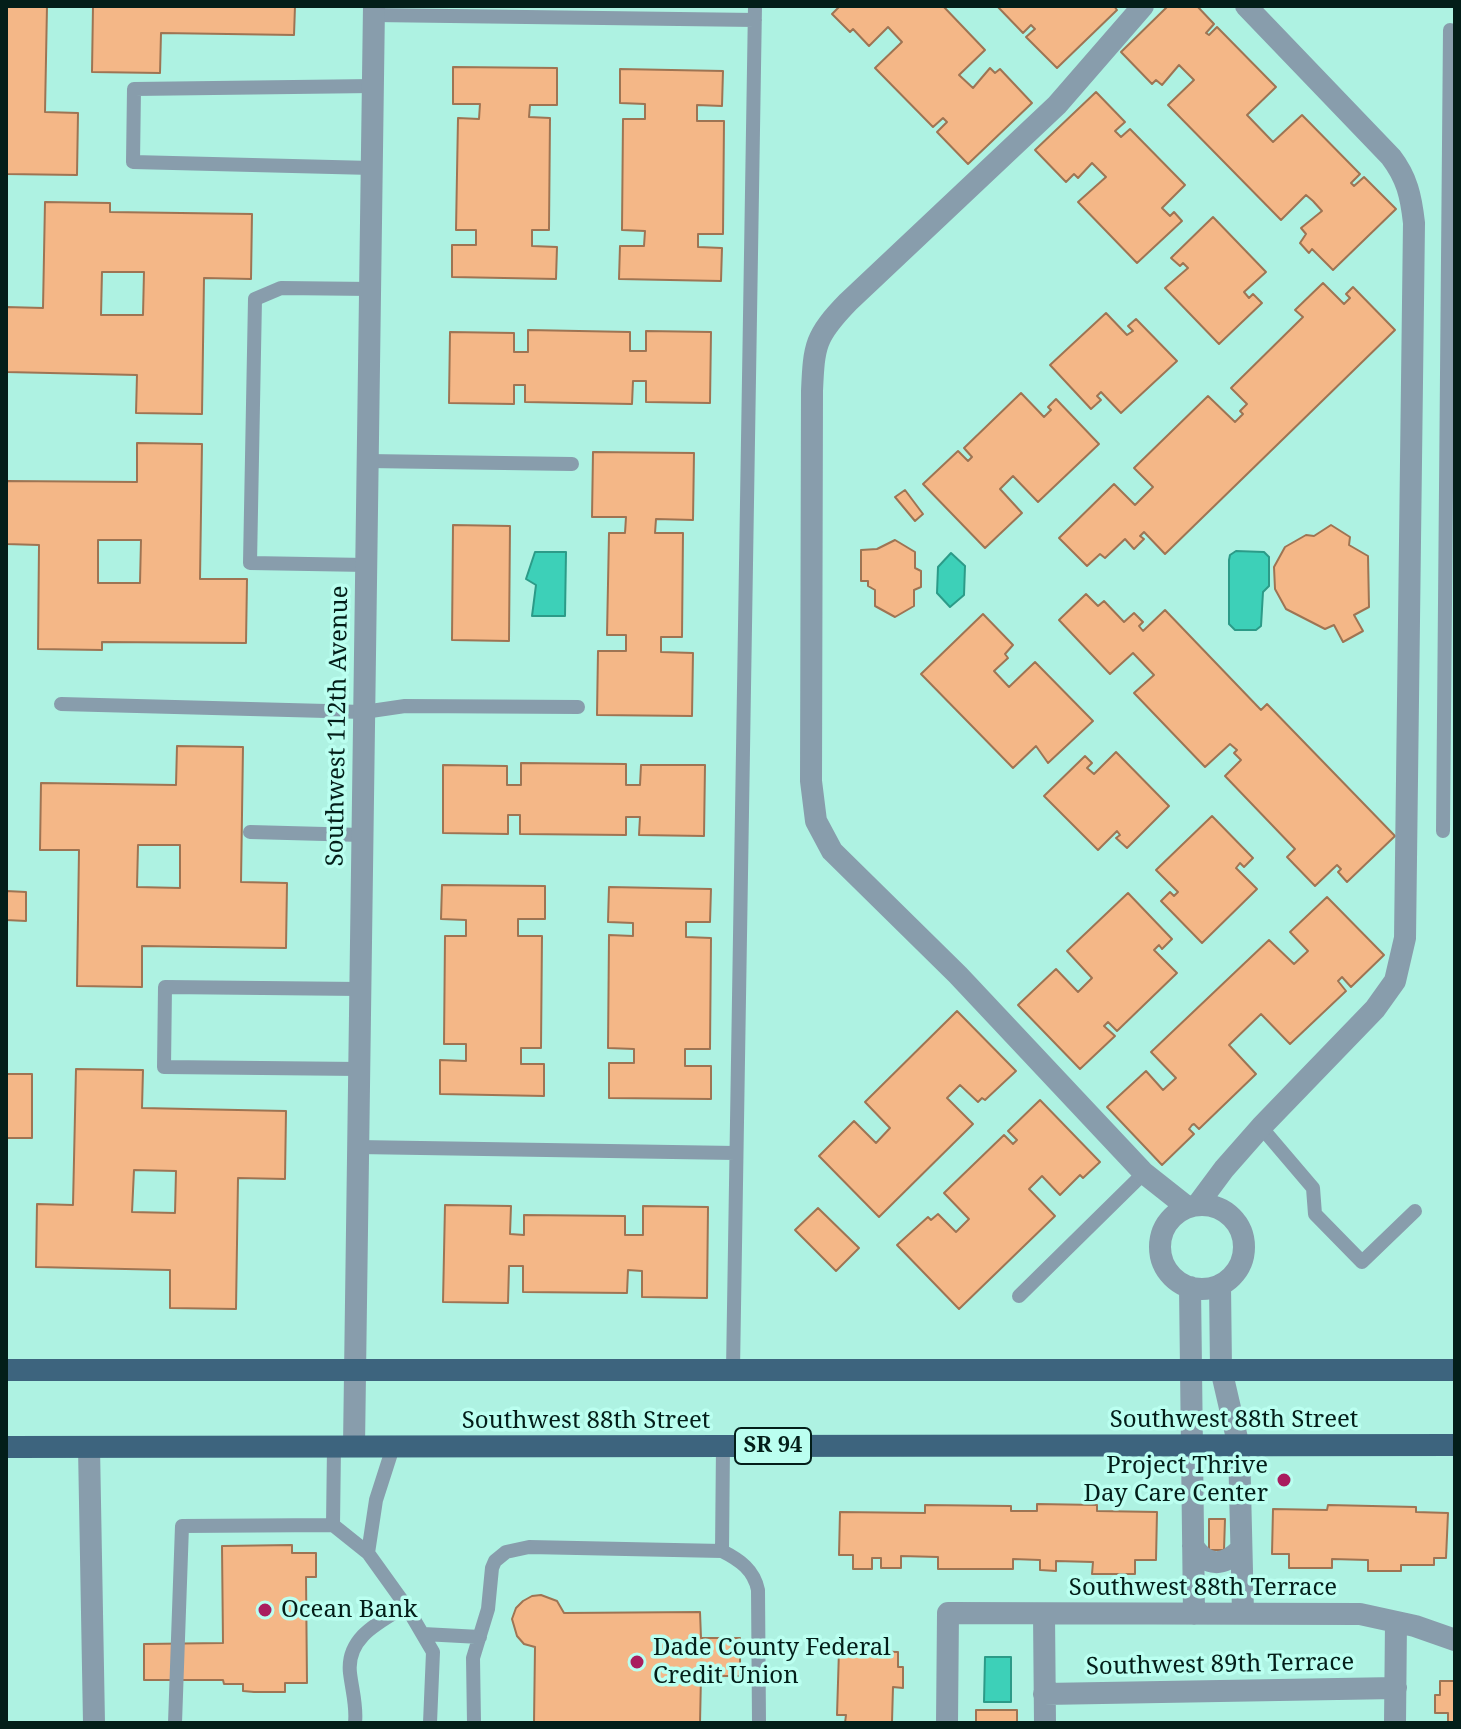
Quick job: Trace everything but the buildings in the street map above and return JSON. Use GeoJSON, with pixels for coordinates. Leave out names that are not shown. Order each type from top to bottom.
{"type":"FeatureCollection","features":[{"type":"Feature","properties":{"kind":"main road"},"geometry":{"type":"LineString","coordinates":[[6,1370],[1455,1370]]}},
{"type":"Feature","properties":{"kind":"main road","name":"Southwest 88th Street"},"geometry":{"type":"LineString","coordinates":[[6,1447],[1455,1445]]}},
{"type":"Feature","properties":{"kind":"street"},"geometry":{"type":"LineString","coordinates":[[1143,6],[1057,105],[848,302],[828,323],[816,344],[812,391],[810,754],[813,808],[826,844],[958,975],[1144,1173],[1193,1205],[1224,1210],[1234,1218],[1245,1242],[1239,1268],[1220,1285],[1210,1289],[1190,1287],[1168,1273],[1159,1248],[1166,1223],[1193,1205],[1261,1127],[1375,1009],[1395,981],[1403,952],[1407,882],[1414,223],[1408,183],[1391,157],[1246,6]]}},
{"type":"Feature","properties":{"kind":"street","name":"Southwest 112th Avenue"},"geometry":{"type":"LineString","coordinates":[[344,1447],[355,1370],[374,10]]}},
{"type":"Feature","properties":{"kind":"street"},"geometry":{"type":"LineString","coordinates":[[1220,1285],[1221,1369],[1239,1447],[1243,1613]]}},
{"type":"Feature","properties":{"kind":"street"},"geometry":{"type":"LineString","coordinates":[[1190,1287],[1194,1614]]}},
{"type":"Feature","properties":{"kind":"street"},"geometry":{"type":"LineString","coordinates":[[89,1447],[94,1723]]}},
{"type":"Feature","properties":{"kind":"street"},"geometry":{"type":"LineString","coordinates":[[1193,1546],[1200,1557],[1224,1562],[1241,1549]]}},
{"type":"Feature","properties":{"kind":"street","name":"Southwest 88th Terrace"},"geometry":{"type":"LineString","coordinates":[[947,1723],[948,1613],[1360,1614],[1455,1640]]}},
{"type":"Feature","properties":{"kind":"street"},"geometry":{"type":"LineString","coordinates":[[1044,1614],[1045,1723]]}},
{"type":"Feature","properties":{"kind":"street"},"geometry":{"type":"LineString","coordinates":[[1395,1723],[1396,1622]]}},
{"type":"Feature","properties":{"kind":"street","name":"Southwest 89th Terrace"},"geometry":{"type":"LineString","coordinates":[[1044,1694],[1396,1688]]}},
{"type":"Feature","properties":{"kind":"lane"},"geometry":{"type":"LineString","coordinates":[[374,10],[755,13],[733,1370]]}},
{"type":"Feature","properties":{"kind":"lane"},"geometry":{"type":"LineString","coordinates":[[1443,831],[1450,471],[1450,30]]}},
{"type":"Feature","properties":{"kind":"lane"},"geometry":{"type":"LineString","coordinates":[[372,168],[133,162],[134,89],[373,86]]}},
{"type":"Feature","properties":{"kind":"lane"},"geometry":{"type":"LineString","coordinates":[[367,565],[250,563],[250,547],[255,299],[281,288],[371,289]]}},
{"type":"Feature","properties":{"kind":"lane"},"geometry":{"type":"LineString","coordinates":[[368,461],[572,464]]}},
{"type":"Feature","properties":{"kind":"lane"},"geometry":{"type":"LineString","coordinates":[[61,704],[364,712],[405,706],[578,707]]}},
{"type":"Feature","properties":{"kind":"lane"},"geometry":{"type":"LineString","coordinates":[[250,832],[362,835]]}},
{"type":"Feature","properties":{"kind":"lane"},"geometry":{"type":"LineString","coordinates":[[359,1069],[164,1067],[164,1003],[165,987],[360,989]]}},
{"type":"Feature","properties":{"kind":"lane"},"geometry":{"type":"LineString","coordinates":[[1261,1127],[1313,1188],[1315,1214],[1362,1262],[1415,1211]]}},
{"type":"Feature","properties":{"kind":"lane"},"geometry":{"type":"LineString","coordinates":[[358,1147],[735,1153]]}},
{"type":"Feature","properties":{"kind":"lane"},"geometry":{"type":"LineString","coordinates":[[1019,1296],[1144,1173]]}},
{"type":"Feature","properties":{"kind":"lane"},"geometry":{"type":"LineString","coordinates":[[722,1551],[723,1446]]}},
{"type":"Feature","properties":{"kind":"lane"},"geometry":{"type":"LineString","coordinates":[[333,1525],[344,1447]]}},
{"type":"Feature","properties":{"kind":"lane"},"geometry":{"type":"LineString","coordinates":[[368,1553],[376,1500],[393,1447]]}},
{"type":"Feature","properties":{"kind":"lane"},"geometry":{"type":"LineString","coordinates":[[175,1723],[182,1526],[333,1525],[368,1553],[406,1606],[433,1652],[430,1723]]}},
{"type":"Feature","properties":{"kind":"lane"},"geometry":{"type":"LineString","coordinates":[[474,1723],[473,1658],[488,1609],[492,1568],[506,1552],[529,1547],[722,1551],[743,1563],[756,1580],[759,1723]]}},
{"type":"Feature","properties":{"kind":"lane"},"geometry":{"type":"LineString","coordinates":[[355,1723],[350,1670],[354,1646],[367,1631],[406,1606]]}},
{"type":"Feature","properties":{"kind":"lane"},"geometry":{"type":"LineString","coordinates":[[423,1634],[480,1637]]}},
{"type":"Feature","properties":{"kind":"shaded area"},"geometry":{"type":"Polygon","coordinates":[[[1236,551],[1264,552],[1269,557],[1269,586],[1263,592],[1261,626],[1256,630],[1235,630],[1229,624],[1229,560],[1236,551]]]}},
{"type":"Feature","properties":{"kind":"shaded area"},"geometry":{"type":"Polygon","coordinates":[[[535,552],[566,552],[565,616],[532,616],[536,585],[526,579],[535,552]]]}},
{"type":"Feature","properties":{"kind":"shaded area"},"geometry":{"type":"Polygon","coordinates":[[[951,553],[965,566],[964,595],[950,607],[937,593],[938,567],[951,553]]]}},
{"type":"Feature","properties":{"kind":"shaded area"},"geometry":{"type":"Polygon","coordinates":[[[985,1657],[1011,1657],[1011,1702],[984,1702],[985,1657]]]}},
{"type":"Feature","properties":{"kind":"place","name":"Project Thrive Day Care Center"},"geometry":{"type":"Point","coordinates":[1284,1480]}},
{"type":"Feature","properties":{"kind":"place","name":"Ocean Bank"},"geometry":{"type":"Point","coordinates":[265,1610]}},
{"type":"Feature","properties":{"kind":"place","name":"Dade County Federal Credit Union"},"geometry":{"type":"Point","coordinates":[637,1662]}}]}
